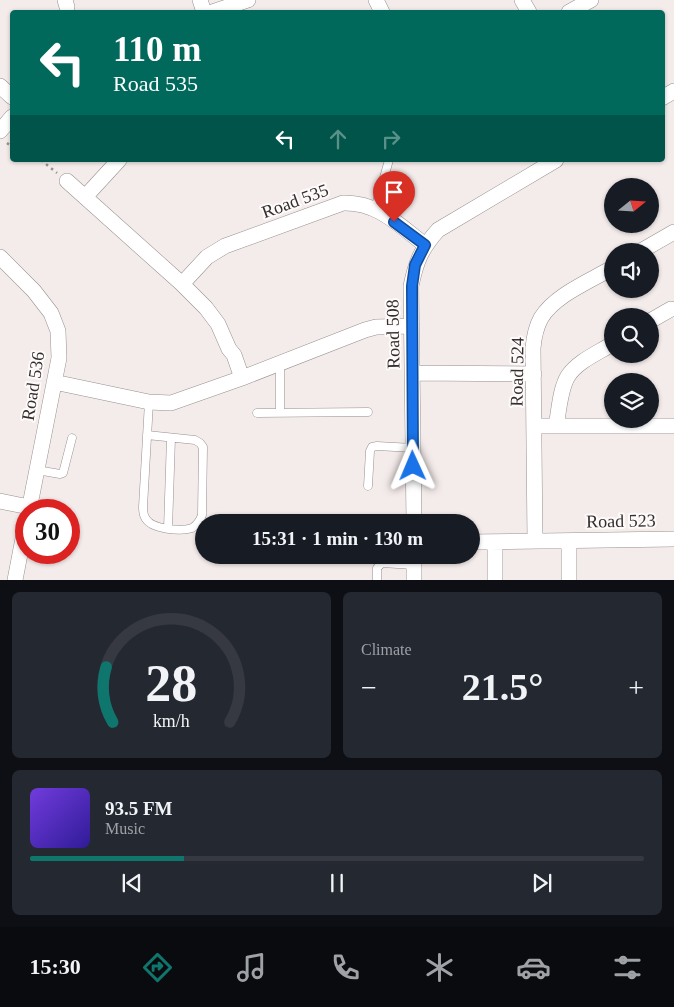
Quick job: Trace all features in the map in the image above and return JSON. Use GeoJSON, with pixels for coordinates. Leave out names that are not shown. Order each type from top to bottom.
{"type":"FeatureCollection","features":[{"type":"Feature","properties":{"kind":"street"},"geometry":{"type":"LineString","coordinates":[[218,10],[248,0]]}},
{"type":"Feature","properties":{"kind":"street"},"geometry":{"type":"LineString","coordinates":[[573,10],[591,0]]}},
{"type":"Feature","properties":{"kind":"street"},"geometry":{"type":"LineString","coordinates":[[0,86],[10,95]]}},
{"type":"Feature","properties":{"kind":"street"},"geometry":{"type":"LineString","coordinates":[[0,131],[10,119]]}},
{"type":"Feature","properties":{"kind":"street"},"geometry":{"type":"LineString","coordinates":[[85,197],[117,162]]}},
{"type":"Feature","properties":{"kind":"street","name":"Road 508"},"geometry":{"type":"LineString","coordinates":[[414,514],[412,286],[415,265],[425,245],[438,230],[553,162]]}},
{"type":"Feature","properties":{"kind":"street"},"geometry":{"type":"LineString","coordinates":[[66,181],[182,284],[213,316],[229,349],[236,358],[239,379]]}},
{"type":"Feature","properties":{"kind":"street","name":"Road 535"},"geometry":{"type":"LineString","coordinates":[[182,284],[207,257],[225,246],[343,203],[356,203],[375,209],[425,245]]}},
{"type":"Feature","properties":{"kind":"street"},"geometry":{"type":"LineString","coordinates":[[655,243],[674,232]]}},
{"type":"Feature","properties":{"kind":"street","name":"Road 536"},"geometry":{"type":"LineString","coordinates":[[0,257],[34,291],[51,313],[58,331],[59,358],[31,499]]}},
{"type":"Feature","properties":{"kind":"street","name":"Road 524"},"geometry":{"type":"LineString","coordinates":[[535,541],[535,333],[541,319],[550,307],[604,273]]}},
{"type":"Feature","properties":{"kind":"street"},"geometry":{"type":"LineString","coordinates":[[659,316],[671,309]]}},
{"type":"Feature","properties":{"kind":"street"},"geometry":{"type":"LineString","coordinates":[[54,382],[149,402],[171,403],[365,330],[376,327],[412,326]]}},
{"type":"Feature","properties":{"kind":"street"},"geometry":{"type":"LineString","coordinates":[[556,426],[564,385],[568,376],[578,364],[604,349]]}},
{"type":"Feature","properties":{"kind":"street"},"geometry":{"type":"LineString","coordinates":[[412,373],[534,374]]}},
{"type":"Feature","properties":{"kind":"street","name":"Road 524"},"geometry":{"type":"LineString","coordinates":[[534,426],[674,426]]}},
{"type":"Feature","properties":{"kind":"street"},"geometry":{"type":"LineString","coordinates":[[0,501],[15,505]]}},
{"type":"Feature","properties":{"kind":"street","name":"Road 523"},"geometry":{"type":"LineString","coordinates":[[480,542],[674,539]]}},
{"type":"Feature","properties":{"kind":"street","name":"Road 523"},"geometry":{"type":"LineString","coordinates":[[569,541],[569,580]]}},
{"type":"Feature","properties":{"kind":"street"},"geometry":{"type":"LineString","coordinates":[[495,542],[495,580]]}},
{"type":"Feature","properties":{"kind":"street"},"geometry":{"type":"LineString","coordinates":[[15,580],[18,564]]}},
{"type":"Feature","properties":{"kind":"lane"},"geometry":{"type":"LineString","coordinates":[[375,209],[387,162]]}},
{"type":"Feature","properties":{"kind":"lane"},"geometry":{"type":"LineString","coordinates":[[280,363],[280,413]]}},
{"type":"Feature","properties":{"kind":"lane"},"geometry":{"type":"LineString","coordinates":[[147,435],[195,440],[203,447],[202,515],[196,525],[186,530],[168,529],[151,524],[144,514],[147,435],[149,402]]}},
{"type":"Feature","properties":{"kind":"lane"},"geometry":{"type":"LineString","coordinates":[[257,413],[368,412]]}},
{"type":"Feature","properties":{"kind":"lane"},"geometry":{"type":"LineString","coordinates":[[37,470],[63,473],[72,438]]}},
{"type":"Feature","properties":{"kind":"lane"},"geometry":{"type":"LineString","coordinates":[[168,529],[172,438]]}},
{"type":"Feature","properties":{"kind":"lane"},"geometry":{"type":"LineString","coordinates":[[368,486],[370,451],[372,447],[413,448]]}},
{"type":"Feature","properties":{"kind":"lane"},"geometry":{"type":"LineString","coordinates":[[377,580],[377,568],[382,563],[414,567]]}},
{"type":"Feature","properties":{"kind":"path"},"geometry":{"type":"LineString","coordinates":[[43,162],[66,181]]}},
{"type":"Feature","properties":{"kind":"route"},"geometry":{"type":"LineString","coordinates":[[394,222],[425,245],[415,265],[412,286],[413,466]]}}]}
